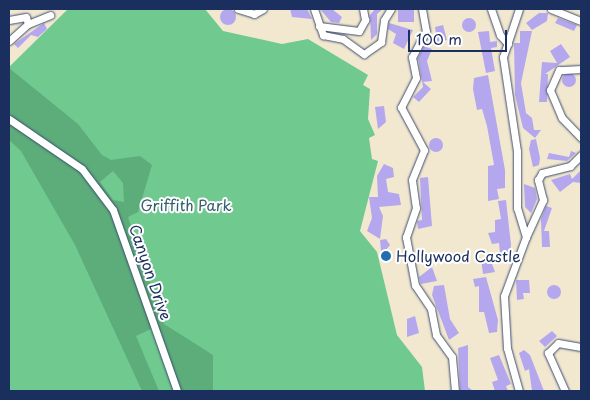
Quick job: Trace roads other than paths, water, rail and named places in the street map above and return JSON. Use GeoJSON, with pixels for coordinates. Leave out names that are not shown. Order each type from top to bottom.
{"type":"FeatureCollection","features":[{"type":"Feature","properties":{"kind":"street"},"geometry":{"type":"LineString","coordinates":[[238,9],[254,14],[263,9]]}},
{"type":"Feature","properties":{"kind":"street"},"geometry":{"type":"LineString","coordinates":[[314,9],[323,35],[342,39],[364,54],[381,42],[384,20],[391,9]]}},
{"type":"Feature","properties":{"kind":"street"},"geometry":{"type":"LineString","coordinates":[[319,26],[359,31],[363,9]]}},
{"type":"Feature","properties":{"kind":"street"},"geometry":{"type":"LineString","coordinates":[[422,9],[426,31],[412,57],[416,78],[401,107],[424,150],[412,180],[416,208],[406,237],[415,285],[431,309],[436,335],[452,357],[455,391]]}},
{"type":"Feature","properties":{"kind":"street"},"geometry":{"type":"LineString","coordinates":[[490,9],[500,35],[508,44]]}},
{"type":"Feature","properties":{"kind":"street"},"geometry":{"type":"LineString","coordinates":[[519,9],[503,66],[517,151],[517,208],[526,237]]}},
{"type":"Feature","properties":{"kind":"street"},"geometry":{"type":"LineString","coordinates":[[552,9],[581,21]]}},
{"type":"Feature","properties":{"kind":"street"},"geometry":{"type":"LineString","coordinates":[[9,41],[28,24],[50,15]]}},
{"type":"Feature","properties":{"kind":"street"},"geometry":{"type":"LineString","coordinates":[[9,20],[26,16],[28,24]]}},
{"type":"Feature","properties":{"kind":"street"},"geometry":{"type":"LineString","coordinates":[[581,69],[559,70],[550,90],[562,118],[581,138]]}},
{"type":"Feature","properties":{"kind":"street","name":"Canyon Drive"},"geometry":{"type":"LineString","coordinates":[[9,119],[82,169],[113,210],[177,391]]}},
{"type":"Feature","properties":{"kind":"street"},"geometry":{"type":"LineString","coordinates":[[519,391],[507,348],[504,296],[542,200],[538,180],[542,173],[570,166],[581,155]]}},
{"type":"Feature","properties":{"kind":"street"},"geometry":{"type":"LineString","coordinates":[[565,391],[548,354],[558,343],[581,347]]}},
{"type":"Feature","properties":{"kind":"place","name":"Hollywood Castle"},"geometry":{"type":"Point","coordinates":[386,256]}},
{"type":"Feature","properties":{"kind":"park label","name":"Griffith Park"},"geometry":{"type":"Point","coordinates":[186,205]}}]}
